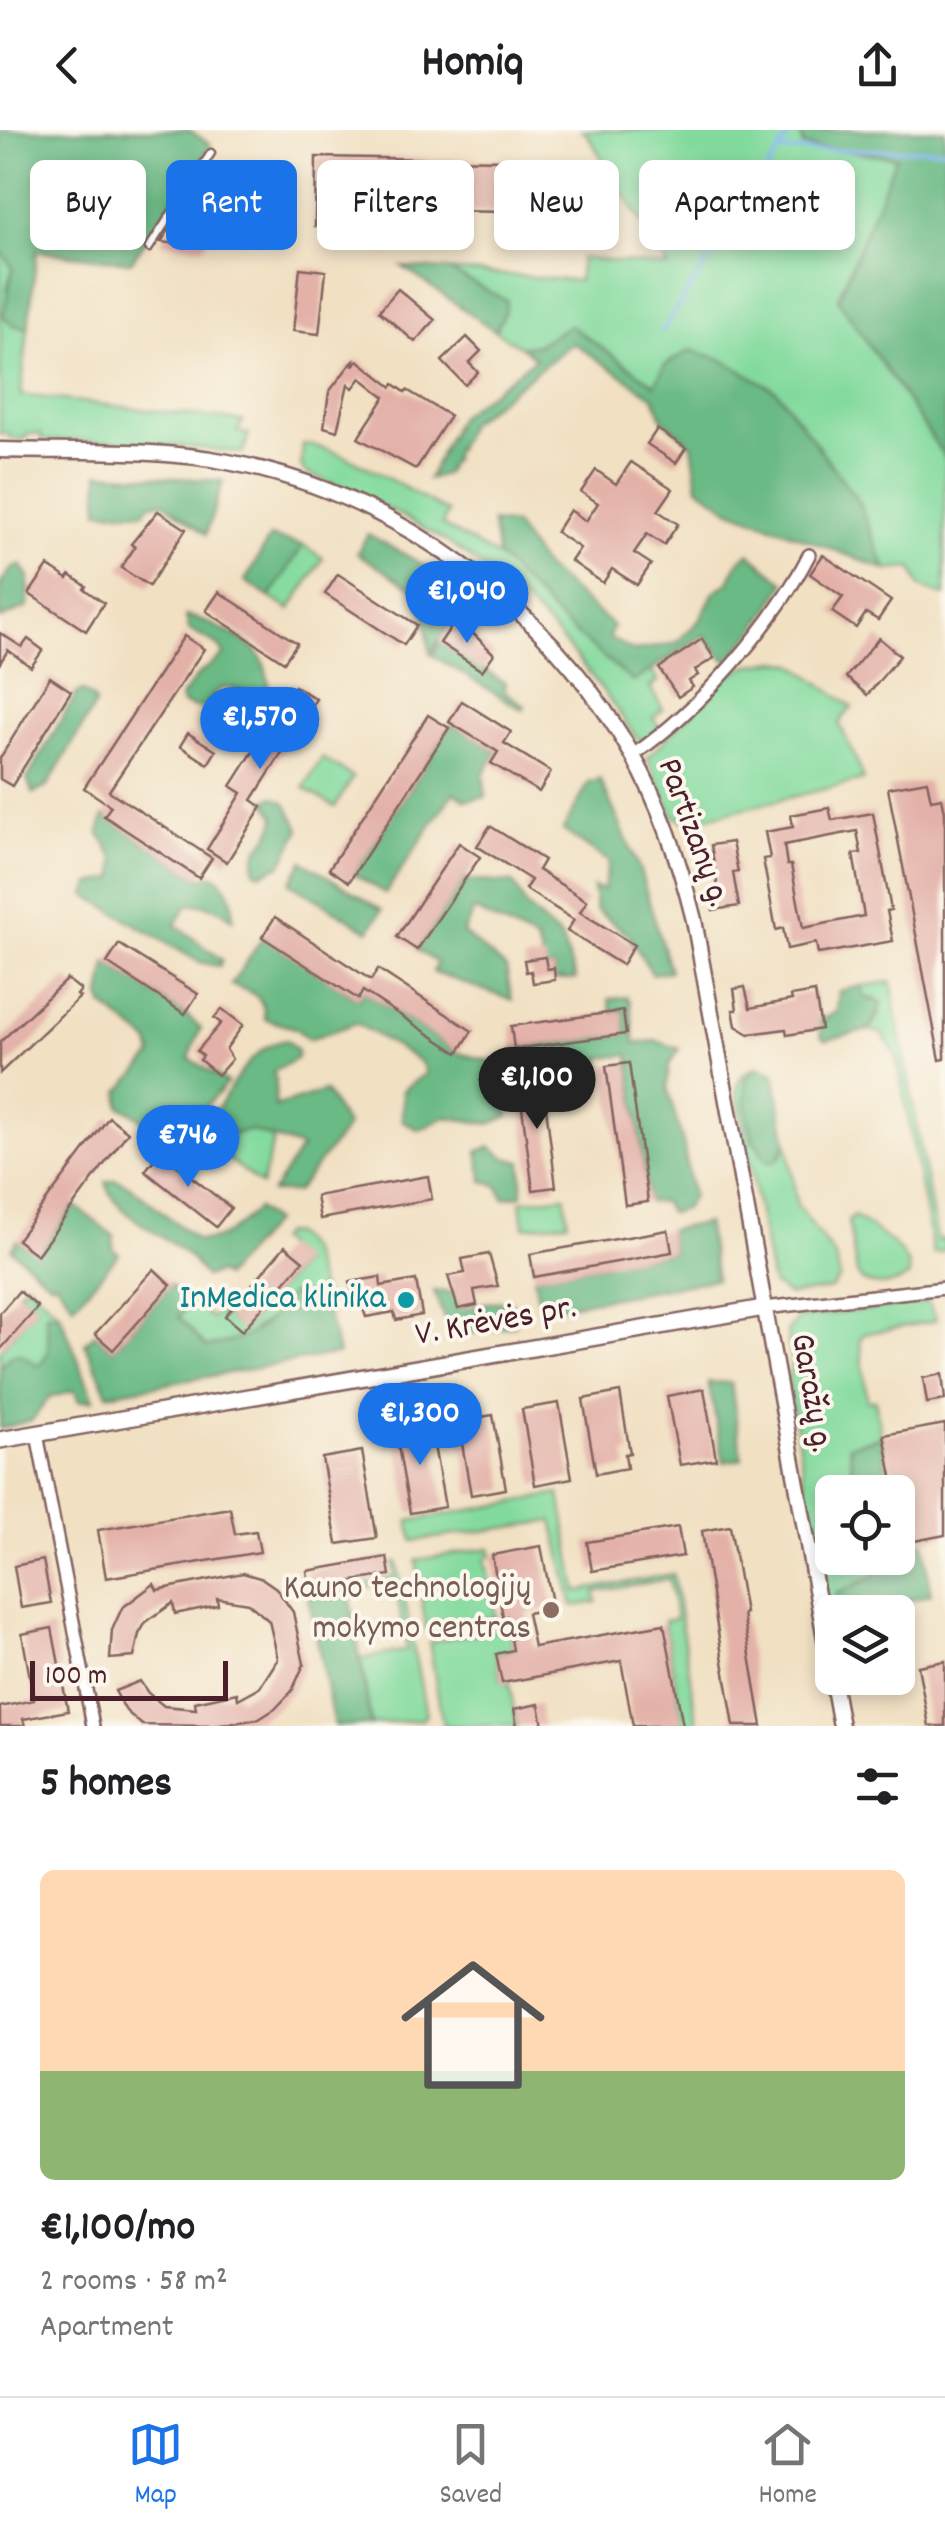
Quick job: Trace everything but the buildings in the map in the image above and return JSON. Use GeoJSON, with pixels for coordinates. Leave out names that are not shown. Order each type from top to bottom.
{"type":"FeatureCollection","features":[{"type":"Feature","properties":{"kind":"main road","name":"V. Krėvės pr."},"geometry":{"type":"LineString","coordinates":[[0,1440],[764,1308]]}},
{"type":"Feature","properties":{"kind":"street","name":"Partizanų g."},"geometry":{"type":"LineString","coordinates":[[0,450],[180,456],[230,462],[287,478],[369,509],[446,552],[494,588],[572,668],[632,755],[669,834],[690,905],[764,1308]]}},
{"type":"Feature","properties":{"kind":"street"},"geometry":{"type":"LineString","coordinates":[[632,755],[670,726],[756,638],[795,582],[809,554]]}},
{"type":"Feature","properties":{"kind":"street","name":"V. Krėvės pr."},"geometry":{"type":"LineString","coordinates":[[764,1308],[945,1288]]}},
{"type":"Feature","properties":{"kind":"street","name":"Garažų g."},"geometry":{"type":"LineString","coordinates":[[764,1308],[841,1726]]}},
{"type":"Feature","properties":{"kind":"street"},"geometry":{"type":"LineString","coordinates":[[37,1434],[94,1726]]}},
{"type":"Feature","properties":{"kind":"lane"},"geometry":{"type":"LineString","coordinates":[[148,248],[211,153]]}},
{"type":"Feature","properties":{"kind":"green space"},"geometry":{"type":"Polygon","coordinates":[[[0,130],[189,130],[211,145],[201,160],[166,160],[166,211],[146,240],[146,160],[30,160],[30,250],[139,250],[131,262],[37,251],[28,328],[13,325],[3,316],[13,268],[0,249],[0,130]]]}},
{"type":"Feature","properties":{"kind":"green space"},"geometry":{"type":"Polygon","coordinates":[[[581,130],[801,130],[803,146],[897,157],[838,299],[945,457],[945,596],[920,587],[912,568],[886,570],[858,501],[777,391],[721,359],[656,385],[569,325],[539,344],[521,347],[495,331],[506,301],[448,270],[578,281],[581,258],[669,267],[659,250],[855,250],[855,160],[639,160],[639,218],[619,186],[619,160],[603,160],[581,130]]]}},
{"type":"Feature","properties":{"kind":"green space"},"geometry":{"type":"Polygon","coordinates":[[[801,130],[945,130],[945,457],[838,299],[896,157],[803,146],[801,130]]]}},
{"type":"Feature","properties":{"kind":"green space"},"geometry":{"type":"Polygon","coordinates":[[[0,249],[13,268],[7,289],[13,325],[28,328],[21,395],[243,421],[237,432],[249,434],[243,453],[142,442],[42,440],[41,434],[10,439],[9,434],[0,434],[0,249]]]}},
{"type":"Feature","properties":{"kind":"green space"},"geometry":{"type":"Polygon","coordinates":[[[403,267],[448,270],[507,301],[495,331],[403,267]]]}},
{"type":"Feature","properties":{"kind":"green space"},"geometry":{"type":"Polygon","coordinates":[[[569,325],[655,385],[665,365],[690,350],[721,359],[777,391],[858,501],[886,570],[731,510],[698,487],[692,445],[662,418],[654,397],[573,343],[469,423],[445,474],[428,479],[459,416],[536,358],[521,347],[539,344],[569,325]]]}},
{"type":"Feature","properties":{"kind":"green space"},"geometry":{"type":"Polygon","coordinates":[[[303,444],[358,462],[448,512],[442,525],[498,557],[561,621],[633,682],[651,669],[658,681],[650,687],[663,709],[653,718],[660,728],[647,740],[637,739],[568,647],[496,577],[411,521],[306,473],[301,467],[303,444]]]}},
{"type":"Feature","properties":{"kind":"green space"},"geometry":{"type":"Polygon","coordinates":[[[99,473],[223,481],[206,534],[163,502],[150,504],[144,512],[99,511],[99,473]]]}},
{"type":"Feature","properties":{"kind":"green space"},"geometry":{"type":"Polygon","coordinates":[[[492,522],[514,525],[544,567],[613,626],[609,638],[634,651],[676,643],[700,620],[714,592],[729,582],[739,561],[749,553],[785,583],[756,629],[727,662],[704,635],[633,682],[561,621],[498,557],[492,522]]]}},
{"type":"Feature","properties":{"kind":"green space"},"geometry":{"type":"Polygon","coordinates":[[[368,534],[429,568],[478,604],[474,611],[464,603],[430,653],[424,610],[430,600],[357,553],[368,534]]]}},
{"type":"Feature","properties":{"kind":"green space"},"geometry":{"type":"Polygon","coordinates":[[[270,537],[303,545],[270,597],[245,581],[270,537]]]}},
{"type":"Feature","properties":{"kind":"green space"},"geometry":{"type":"Polygon","coordinates":[[[303,545],[323,558],[290,610],[270,597],[303,545]]]}},
{"type":"Feature","properties":{"kind":"green space"},"geometry":{"type":"Polygon","coordinates":[[[21,565],[29,577],[28,607],[0,619],[0,584],[13,567],[21,565]]]}},
{"type":"Feature","properties":{"kind":"green space"},"geometry":{"type":"Polygon","coordinates":[[[186,616],[223,630],[257,652],[269,689],[262,695],[224,688],[206,707],[182,703],[181,697],[199,674],[224,655],[219,646],[189,630],[186,616]]]}},
{"type":"Feature","properties":{"kind":"green space"},"geometry":{"type":"Polygon","coordinates":[[[440,643],[505,683],[504,691],[525,706],[523,710],[432,655],[440,643]]]}},
{"type":"Feature","properties":{"kind":"green space"},"geometry":{"type":"Polygon","coordinates":[[[778,661],[794,664],[852,707],[839,723],[863,780],[687,822],[674,816],[647,758],[730,674],[750,665],[778,661]]]}},
{"type":"Feature","properties":{"kind":"green space"},"geometry":{"type":"Polygon","coordinates":[[[83,691],[94,699],[95,705],[47,787],[33,793],[27,779],[77,693],[83,691]]]}},
{"type":"Feature","properties":{"kind":"green space"},"geometry":{"type":"Polygon","coordinates":[[[452,724],[498,752],[483,774],[486,797],[466,800],[454,792],[385,893],[354,874],[452,724]]]}},
{"type":"Feature","properties":{"kind":"green space"},"geometry":{"type":"Polygon","coordinates":[[[322,758],[353,777],[335,807],[304,788],[322,758]]]}},
{"type":"Feature","properties":{"kind":"green space"},"geometry":{"type":"Polygon","coordinates":[[[600,779],[639,868],[670,971],[652,974],[629,935],[596,910],[593,887],[603,890],[609,862],[563,830],[589,783],[600,779]]]}},
{"type":"Feature","properties":{"kind":"green space"},"geometry":{"type":"Polygon","coordinates":[[[274,797],[286,803],[300,829],[281,865],[262,873],[255,871],[254,863],[274,824],[276,817],[265,801],[274,797]]]}},
{"type":"Feature","properties":{"kind":"green space"},"geometry":{"type":"Polygon","coordinates":[[[104,816],[199,878],[214,875],[224,884],[233,920],[212,907],[187,905],[176,925],[222,960],[219,966],[199,962],[86,895],[91,884],[115,878],[115,860],[99,832],[104,816]]]}},
{"type":"Feature","properties":{"kind":"green space"},"geometry":{"type":"Polygon","coordinates":[[[303,861],[382,910],[369,931],[290,883],[303,861]]]}},
{"type":"Feature","properties":{"kind":"green space"},"geometry":{"type":"Polygon","coordinates":[[[464,880],[513,883],[527,908],[561,938],[576,979],[555,980],[554,968],[547,969],[536,941],[474,910],[463,933],[506,968],[512,1000],[433,972],[437,963],[417,950],[464,880]]]}},
{"type":"Feature","properties":{"kind":"green space"},"geometry":{"type":"Polygon","coordinates":[[[263,937],[358,999],[363,991],[458,1053],[502,1064],[509,1116],[490,1124],[445,1117],[419,1130],[402,1120],[403,1090],[426,1073],[421,1062],[356,1023],[309,1039],[295,1028],[265,1019],[256,996],[231,985],[263,937]]]}},
{"type":"Feature","properties":{"kind":"green space"},"geometry":{"type":"Polygon","coordinates":[[[107,963],[201,1028],[189,1058],[227,1083],[205,1107],[189,1111],[165,1137],[120,1106],[120,1091],[153,1055],[149,1042],[103,1005],[107,963]]]}},
{"type":"Feature","properties":{"kind":"green space"},"geometry":{"type":"Polygon","coordinates":[[[891,982],[937,1240],[945,1239],[945,1251],[933,1253],[896,1054],[881,1033],[869,1030],[880,1012],[876,999],[865,998],[861,986],[891,982]]]}},
{"type":"Feature","properties":{"kind":"green space"},"geometry":{"type":"Polygon","coordinates":[[[861,986],[865,998],[882,1003],[869,1030],[825,1040],[820,1020],[837,1012],[839,991],[861,986]]]}},
{"type":"Feature","properties":{"kind":"green space"},"geometry":{"type":"Polygon","coordinates":[[[627,997],[635,1043],[657,1041],[679,1049],[669,1065],[667,1087],[683,1143],[692,1197],[684,1209],[669,1213],[663,1202],[648,1202],[629,1055],[601,1058],[601,1071],[551,1076],[549,1065],[517,1068],[514,1049],[626,1034],[623,1011],[612,1012],[609,999],[627,997]]]}},
{"type":"Feature","properties":{"kind":"green space"},"geometry":{"type":"Polygon","coordinates":[[[287,1040],[297,1051],[297,1058],[273,1072],[275,1107],[325,1091],[347,1127],[296,1192],[272,1192],[301,1148],[250,1130],[234,1134],[211,1118],[252,1060],[262,1050],[287,1040]]]}},
{"type":"Feature","properties":{"kind":"green space"},"geometry":{"type":"Polygon","coordinates":[[[758,1067],[746,1079],[752,1142],[781,1156],[787,1142],[797,1205],[835,1257],[840,1278],[831,1289],[788,1295],[772,1284],[737,1094],[742,1076],[758,1067]]]}},
{"type":"Feature","properties":{"kind":"green space"},"geometry":{"type":"Polygon","coordinates":[[[758,1067],[774,1073],[787,1142],[777,1160],[769,1163],[756,1144],[747,1113],[746,1078],[758,1067]]]}},
{"type":"Feature","properties":{"kind":"green space"},"geometry":{"type":"Polygon","coordinates":[[[250,1130],[274,1138],[261,1185],[222,1154],[234,1134],[250,1130]]]}},
{"type":"Feature","properties":{"kind":"green space"},"geometry":{"type":"Polygon","coordinates":[[[491,1147],[506,1158],[522,1162],[522,1195],[504,1198],[497,1185],[483,1181],[478,1151],[491,1147]]]}},
{"type":"Feature","properties":{"kind":"green space"},"geometry":{"type":"Polygon","coordinates":[[[116,1180],[130,1186],[197,1240],[222,1236],[257,1209],[273,1222],[224,1277],[217,1273],[205,1277],[180,1249],[119,1205],[106,1182],[116,1180]]]}},
{"type":"Feature","properties":{"kind":"green space"},"geometry":{"type":"Polygon","coordinates":[[[565,1196],[568,1222],[524,1227],[521,1201],[565,1196]]]}},
{"type":"Feature","properties":{"kind":"green space"},"geometry":{"type":"Polygon","coordinates":[[[74,1205],[114,1236],[113,1249],[119,1254],[74,1305],[55,1281],[50,1283],[11,1249],[17,1240],[37,1254],[74,1205]]]}},
{"type":"Feature","properties":{"kind":"green space"},"geometry":{"type":"Polygon","coordinates":[[[854,1216],[898,1250],[909,1267],[909,1276],[886,1285],[862,1281],[857,1273],[848,1221],[854,1216]]]}},
{"type":"Feature","properties":{"kind":"green space"},"geometry":{"type":"Polygon","coordinates":[[[706,1223],[716,1279],[540,1310],[534,1277],[672,1252],[668,1230],[706,1223]]]}},
{"type":"Feature","properties":{"kind":"green space"},"geometry":{"type":"Polygon","coordinates":[[[283,1233],[293,1234],[308,1250],[323,1295],[309,1293],[255,1328],[246,1339],[206,1347],[179,1317],[191,1300],[212,1318],[219,1311],[243,1330],[302,1262],[277,1240],[283,1233]]]}},
{"type":"Feature","properties":{"kind":"green space"},"geometry":{"type":"Polygon","coordinates":[[[27,1283],[60,1314],[47,1313],[49,1353],[38,1367],[29,1359],[10,1356],[0,1368],[0,1350],[37,1307],[19,1291],[27,1283]]]}},
{"type":"Feature","properties":{"kind":"green space"},"geometry":{"type":"Polygon","coordinates":[[[171,1285],[188,1304],[179,1317],[206,1347],[254,1331],[273,1316],[290,1294],[323,1295],[338,1354],[108,1394],[85,1343],[95,1334],[113,1350],[171,1285]]]}},
{"type":"Feature","properties":{"kind":"green space"},"geometry":{"type":"Polygon","coordinates":[[[434,1291],[455,1293],[458,1308],[500,1301],[512,1303],[515,1325],[451,1337],[434,1291]]]}},
{"type":"Feature","properties":{"kind":"green space"},"geometry":{"type":"Polygon","coordinates":[[[928,1302],[936,1318],[864,1334],[860,1340],[867,1401],[875,1400],[881,1437],[849,1445],[853,1475],[815,1475],[815,1541],[788,1382],[791,1363],[787,1332],[798,1318],[928,1302]]]}},
{"type":"Feature","properties":{"kind":"green space"},"geometry":{"type":"Polygon","coordinates":[[[46,1313],[60,1314],[94,1400],[79,1401],[75,1390],[49,1398],[32,1420],[0,1429],[0,1368],[10,1356],[19,1353],[38,1366],[43,1361],[48,1349],[46,1313]]]}},
{"type":"Feature","properties":{"kind":"green space"},"geometry":{"type":"Polygon","coordinates":[[[708,1382],[731,1383],[742,1459],[724,1462],[708,1382]]]}},
{"type":"Feature","properties":{"kind":"green space"},"geometry":{"type":"Polygon","coordinates":[[[881,1437],[888,1475],[853,1475],[849,1445],[881,1437]]]}},
{"type":"Feature","properties":{"kind":"green space"},"geometry":{"type":"Polygon","coordinates":[[[560,1494],[577,1591],[673,1574],[698,1726],[683,1726],[664,1621],[676,1619],[669,1579],[595,1592],[597,1602],[573,1606],[553,1521],[413,1541],[409,1521],[560,1494]]]}},
{"type":"Feature","properties":{"kind":"green space"},"geometry":{"type":"Polygon","coordinates":[[[924,1542],[931,1594],[915,1599],[915,1595],[837,1595],[876,1576],[915,1575],[915,1543],[924,1542]]]}},
{"type":"Feature","properties":{"kind":"green space"},"geometry":{"type":"Polygon","coordinates":[[[490,1548],[492,1555],[485,1558],[496,1617],[426,1629],[416,1560],[490,1548]]]}},
{"type":"Feature","properties":{"kind":"green space"},"geometry":{"type":"Polygon","coordinates":[[[394,1562],[426,1714],[423,1719],[371,1725],[361,1659],[407,1650],[395,1583],[341,1589],[395,1577],[394,1562]]]}},
{"type":"Feature","properties":{"kind":"green space"},"geometry":{"type":"Polygon","coordinates":[[[821,1575],[876,1575],[837,1595],[824,1595],[821,1575]]]}},
{"type":"Feature","properties":{"kind":"green space"},"geometry":{"type":"Polygon","coordinates":[[[349,1591],[371,1725],[334,1726],[308,1593],[349,1591]]]}},
{"type":"Feature","properties":{"kind":"green space"},"geometry":{"type":"Polygon","coordinates":[[[509,1627],[513,1650],[496,1654],[502,1682],[509,1682],[517,1726],[443,1726],[429,1642],[509,1627]]]}},
{"type":"Feature","properties":{"kind":"waterway"},"geometry":{"type":"LineString","coordinates":[[662,332],[793,130]]}},
{"type":"Feature","properties":{"kind":"waterway"},"geometry":{"type":"LineString","coordinates":[[780,151],[945,149]]}},
{"type":"Feature","properties":{"kind":"place","name":"InMedica klinika"},"geometry":{"type":"Point","coordinates":[406,1300]}},
{"type":"Feature","properties":{"kind":"place","name":"Kauno technologijų mokymo centras"},"geometry":{"type":"Point","coordinates":[551,1610]}}]}
